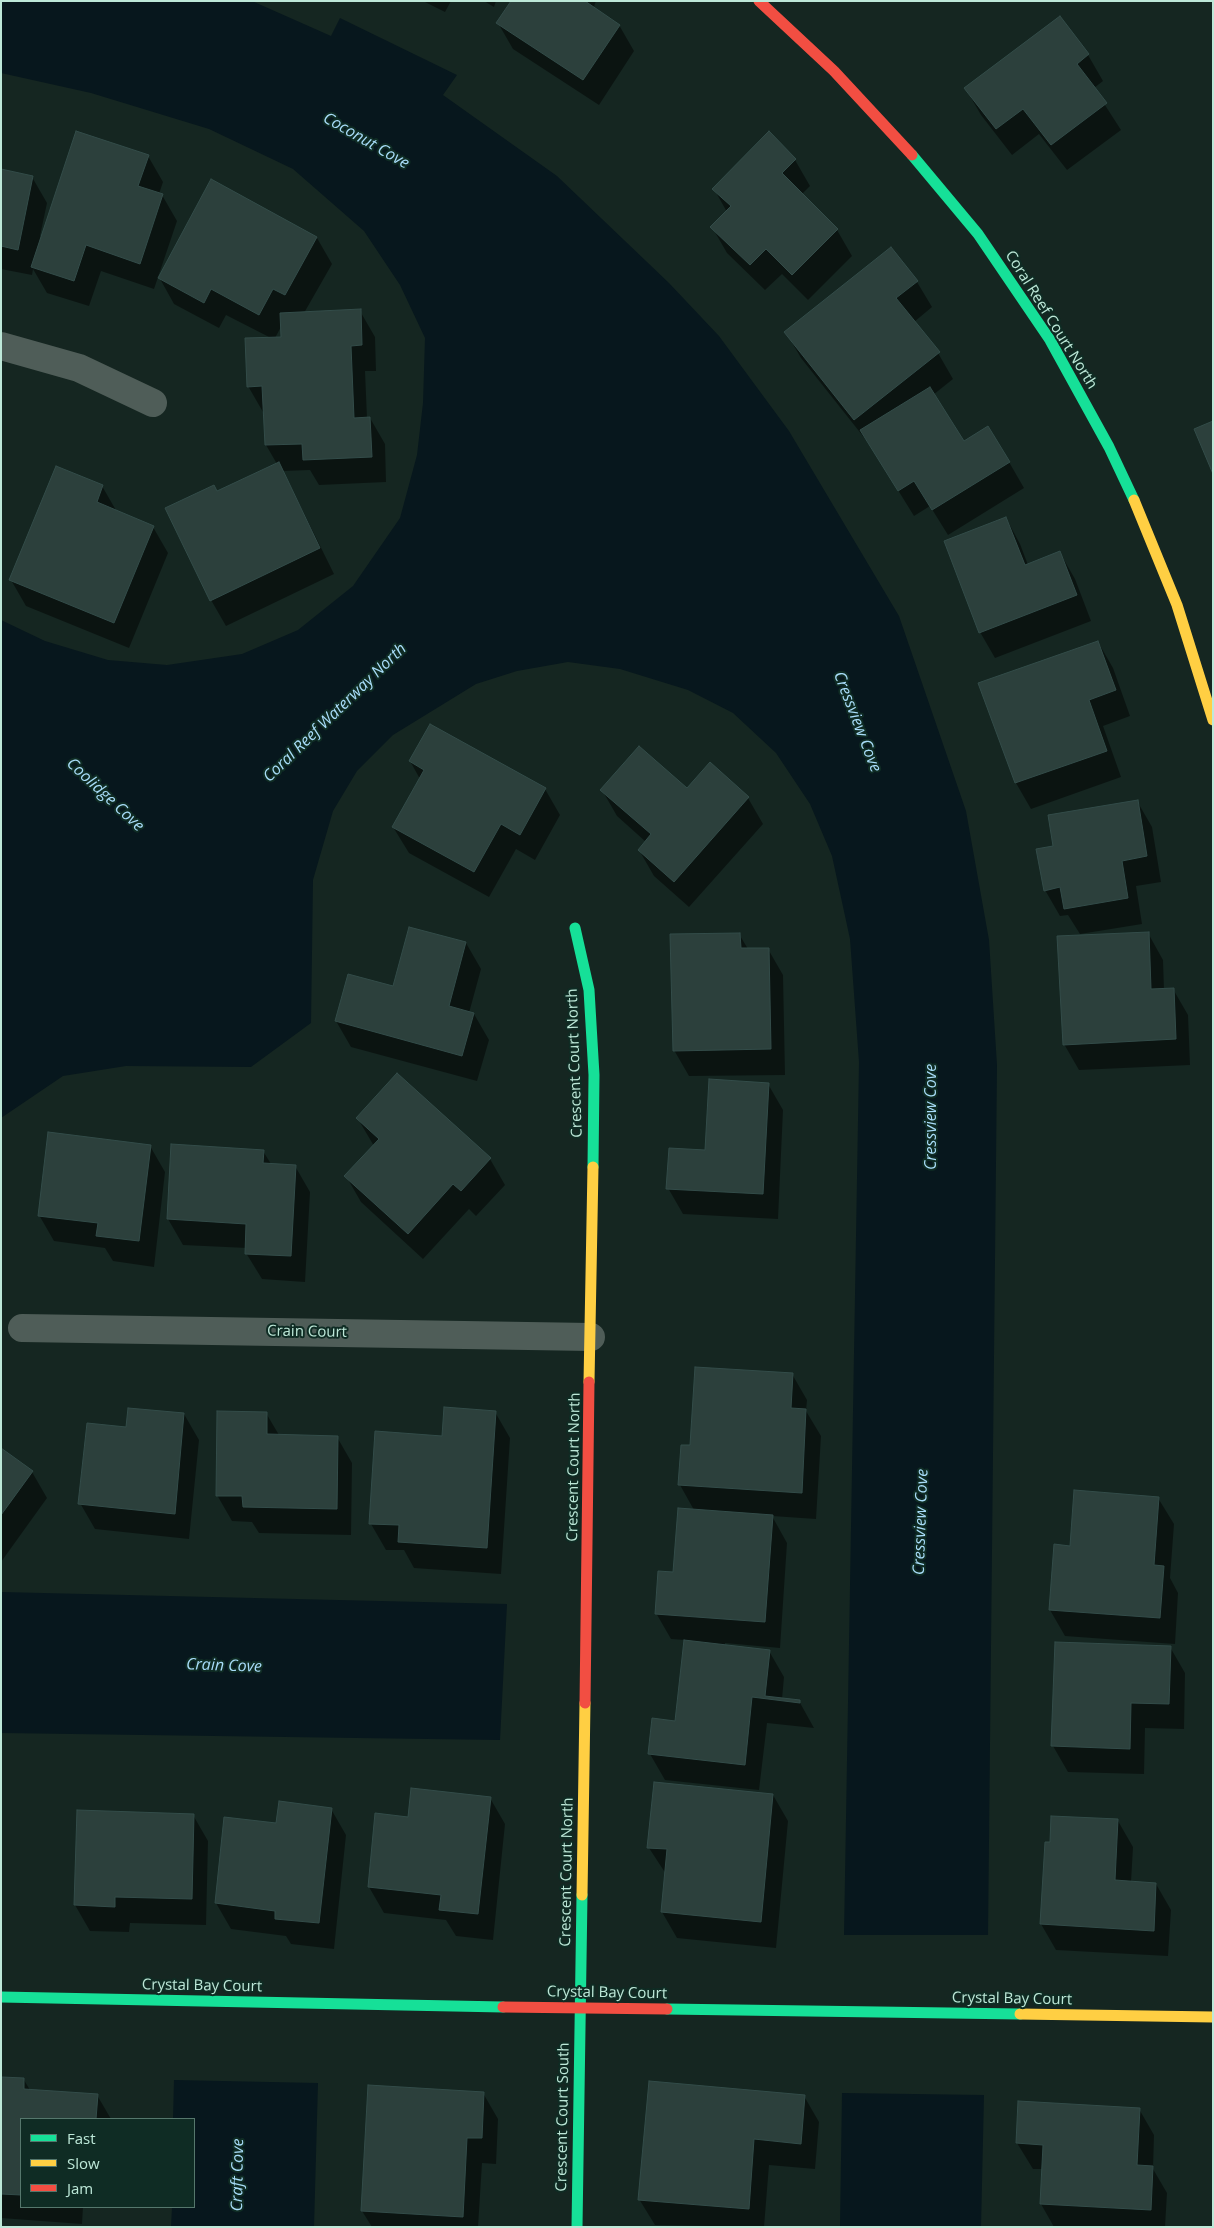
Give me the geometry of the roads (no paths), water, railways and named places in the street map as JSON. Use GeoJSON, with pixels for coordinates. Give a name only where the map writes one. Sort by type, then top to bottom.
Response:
{"type":"FeatureCollection","features":[{"type":"Feature","properties":{"kind":"street","name":"Coral Reef Court North"},"geometry":{"type":"LineString","coordinates":[[759,1],[834,71],[881,119],[929,174],[978,234],[1050,340],[1110,447],[1136,502],[1177,605],[1196,660],[1213,720]]}},
{"type":"Feature","properties":{"kind":"street"},"geometry":{"type":"LineString","coordinates":[[1,346],[79,368],[153,403]]}},
{"type":"Feature","properties":{"kind":"street","name":"Crescent Court North"},"geometry":{"type":"LineString","coordinates":[[575,928],[589,990],[593,1048],[591,1336],[580,2008]]}},
{"type":"Feature","properties":{"kind":"street","name":"Crain Court"},"geometry":{"type":"LineString","coordinates":[[22,1328],[591,1336]]}},
{"type":"Feature","properties":{"kind":"street","name":"Crystal Bay Court"},"geometry":{"type":"LineString","coordinates":[[1,1997],[1213,2017]]}},
{"type":"Feature","properties":{"kind":"street","name":"Crescent Court South"},"geometry":{"type":"LineString","coordinates":[[577,2227],[580,2008]]}},
{"type":"Feature","properties":{"kind":"water"},"geometry":{"type":"Polygon","coordinates":[[[1,1],[252,1],[331,36],[340,18],[457,75],[443,95],[557,176],[669,283],[719,336],[789,431],[899,616],[966,811],[989,940],[997,1065],[988,1935],[844,1935],[859,1062],[850,939],[832,856],[810,804],[776,753],[733,713],[688,690],[620,669],[568,662],[517,671],[476,684],[393,735],[357,771],[333,811],[313,880],[311,1023],[251,1067],[126,1066],[63,1076],[1,1118],[1,620],[45,641],[108,660],[167,665],[242,654],[298,630],[353,586],[400,518],[417,455],[423,403],[425,338],[400,285],[364,231],[293,169],[209,129],[91,93],[1,73],[1,1]]]}},
{"type":"Feature","properties":{"kind":"water","name":"Crain Cove"},"geometry":{"type":"Polygon","coordinates":[[[1,1592],[507,1604],[500,1740],[1,1733],[1,1592]]]}},
{"type":"Feature","properties":{"kind":"water","name":"Craft Cove"},"geometry":{"type":"Polygon","coordinates":[[[174,2080],[318,2083],[314,2227],[171,2227],[172,2208],[195,2208],[195,2118],[173,2118],[174,2080]]]}},
{"type":"Feature","properties":{"kind":"water"},"geometry":{"type":"Polygon","coordinates":[[[842,2093],[984,2095],[981,2227],[840,2227],[842,2093]]]}},
{"type":"Feature","properties":{"kind":"water label","name":"Coconut Cove"},"geometry":{"type":"Point","coordinates":[366,141]}},
{"type":"Feature","properties":{"kind":"water label","name":"Coral Reef Waterway North"},"geometry":{"type":"Point","coordinates":[335,713]}},
{"type":"Feature","properties":{"kind":"water label","name":"Cressview Cove"},"geometry":{"type":"Point","coordinates":[857,722]}},
{"type":"Feature","properties":{"kind":"water label","name":"Coolidge Cove"},"geometry":{"type":"Point","coordinates":[105,795]}},
{"type":"Feature","properties":{"kind":"water label","name":"Cressview Cove"},"geometry":{"type":"Point","coordinates":[931,1117]}},
{"type":"Feature","properties":{"kind":"water label","name":"Cressview Cove"},"geometry":{"type":"Point","coordinates":[921,1522]}}]}
